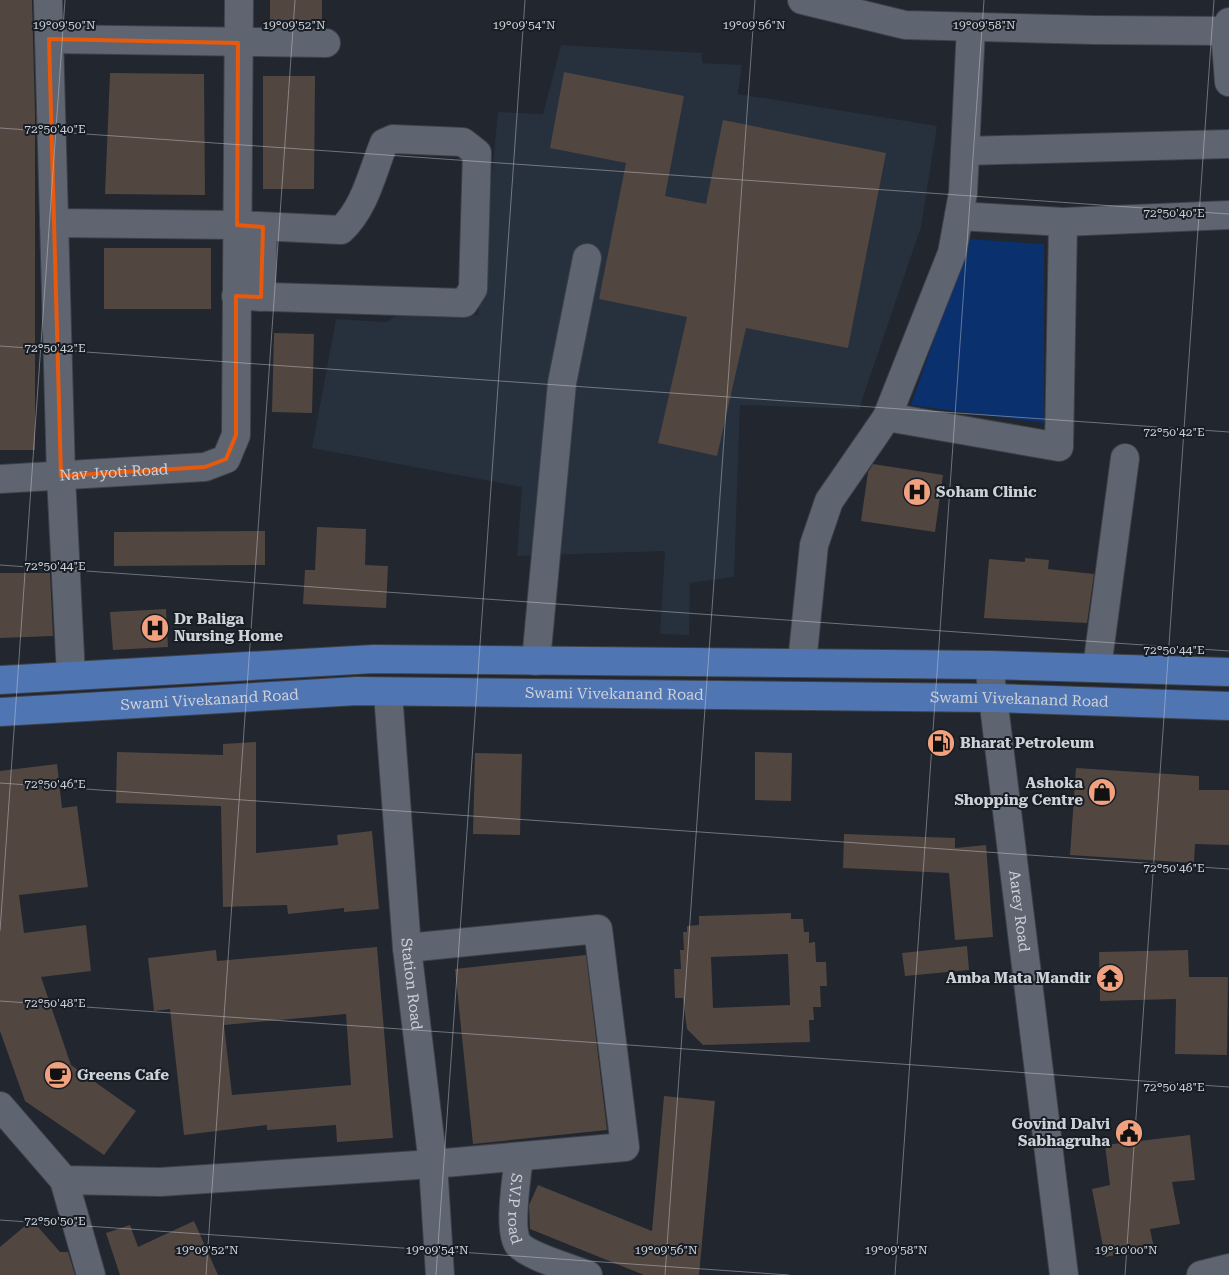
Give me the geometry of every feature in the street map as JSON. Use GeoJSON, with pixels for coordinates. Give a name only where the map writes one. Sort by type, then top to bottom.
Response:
{"type":"FeatureCollection","features":[{"type":"Feature","properties":{"kind":"main road"},"geometry":{"type":"LineString","coordinates":[[0,680],[355,659],[989,665],[1229,672]]}},
{"type":"Feature","properties":{"kind":"main road","name":"Swami Vivekanand Road"},"geometry":{"type":"LineString","coordinates":[[0,712],[357,691],[388,693],[993,698],[1229,706]]}},
{"type":"Feature","properties":{"kind":"street"},"geometry":{"type":"LineString","coordinates":[[48,0],[61,476],[71,676]]}},
{"type":"Feature","properties":{"kind":"street"},"geometry":{"type":"LineString","coordinates":[[54,224],[250,226],[341,230],[349,223],[362,203],[384,143],[393,139],[463,142],[477,153],[473,288],[464,303],[249,296],[250,226],[238,43],[238,0]]}},
{"type":"Feature","properties":{"kind":"street"},"geometry":{"type":"LineString","coordinates":[[802,0],[905,25],[1228,28],[1229,82]]}},
{"type":"Feature","properties":{"kind":"street"},"geometry":{"type":"LineString","coordinates":[[802,663],[814,545],[829,501],[887,417],[952,253],[964,193],[971,27]]}},
{"type":"Feature","properties":{"kind":"street"},"geometry":{"type":"LineString","coordinates":[[49,39],[326,43]]}},
{"type":"Feature","properties":{"kind":"street"},"geometry":{"type":"LineString","coordinates":[[965,151],[1229,144]]}},
{"type":"Feature","properties":{"kind":"street"},"geometry":{"type":"LineString","coordinates":[[959,216],[1063,222],[1229,215]]}},
{"type":"Feature","properties":{"kind":"street"},"geometry":{"type":"LineString","coordinates":[[887,417],[1060,447],[1063,222]]}},
{"type":"Feature","properties":{"kind":"street"},"geometry":{"type":"LineString","coordinates":[[536,660],[562,383],[587,258]]}},
{"type":"Feature","properties":{"kind":"street","name":"Nav Jyoti Road"},"geometry":{"type":"LineString","coordinates":[[0,479],[205,467],[226,459],[236,435],[249,296]]}},
{"type":"Feature","properties":{"kind":"street"},"geometry":{"type":"LineString","coordinates":[[1096,668],[1125,458]]}},
{"type":"Feature","properties":{"kind":"street","name":"Aarey Road"},"geometry":{"type":"LineString","coordinates":[[989,665],[1064,1275]]}},
{"type":"Feature","properties":{"kind":"street","name":"Station Road"},"geometry":{"type":"LineString","coordinates":[[388,693],[407,948],[434,1164],[440,1275]]}},
{"type":"Feature","properties":{"kind":"street"},"geometry":{"type":"LineString","coordinates":[[64,1180],[160,1182],[434,1164],[468,1159],[519,1157],[625,1147],[598,929],[407,948]]}},
{"type":"Feature","properties":{"kind":"street"},"geometry":{"type":"LineString","coordinates":[[0,1106],[64,1180],[91,1275]]}},
{"type":"Feature","properties":{"kind":"street","name":"S.V.P road"},"geometry":{"type":"LineString","coordinates":[[519,1157],[514,1223],[514,1234],[518,1243],[527,1251],[588,1275]]}},
{"type":"Feature","properties":{"kind":"street"},"geometry":{"type":"LineString","coordinates":[[1201,1275],[1229,1268]]}},
{"type":"Feature","properties":{"kind":"highlighted area"},"geometry":{"type":"Polygon","coordinates":[[[49,39],[238,43],[237,225],[263,227],[261,297],[236,296],[236,435],[226,459],[205,467],[61,476],[49,39]]]}},
{"type":"Feature","properties":{"kind":"shaded area"},"geometry":{"type":"Polygon","coordinates":[[[561,45],[702,53],[702,63],[742,65],[738,94],[937,126],[921,227],[859,409],[740,405],[734,577],[690,583],[689,635],[660,634],[665,551],[517,556],[522,487],[312,448],[336,319],[387,322],[399,313],[478,315],[498,112],[543,114],[561,45]]]}},
{"type":"Feature","properties":{"kind":"shaded area"},"geometry":{"type":"Polygon","coordinates":[[[969,239],[1044,244],[1044,423],[911,405],[969,239]]]}},
{"type":"Feature","properties":{"kind":"building"},"geometry":{"type":"Polygon","coordinates":[[[0,0],[32,0],[35,114],[35,450],[0,450],[0,0]]]}},
{"type":"Feature","properties":{"kind":"building"},"geometry":{"type":"Polygon","coordinates":[[[270,0],[322,0],[322,20],[270,20],[270,0]]]}},
{"type":"Feature","properties":{"kind":"building"},"geometry":{"type":"Polygon","coordinates":[[[564,72],[684,96],[665,196],[706,204],[723,120],[886,153],[848,348],[746,328],[717,456],[658,443],[687,317],[599,299],[626,163],[550,148],[564,72]]]}},
{"type":"Feature","properties":{"kind":"building"},"geometry":{"type":"Polygon","coordinates":[[[110,73],[204,74],[205,195],[105,194],[110,73]]]}},
{"type":"Feature","properties":{"kind":"building"},"geometry":{"type":"Polygon","coordinates":[[[263,76],[315,76],[314,189],[263,189],[263,76]]]}},
{"type":"Feature","properties":{"kind":"building"},"geometry":{"type":"Polygon","coordinates":[[[104,248],[211,248],[211,309],[104,309],[104,248]]]}},
{"type":"Feature","properties":{"kind":"building"},"geometry":{"type":"Polygon","coordinates":[[[274,333],[314,334],[312,413],[272,412],[274,333]]]}},
{"type":"Feature","properties":{"kind":"building"},"geometry":{"type":"Polygon","coordinates":[[[873,464],[943,475],[935,532],[861,521],[868,472],[873,464]]]}},
{"type":"Feature","properties":{"kind":"building"},"geometry":{"type":"Polygon","coordinates":[[[317,527],[366,529],[365,565],[388,566],[386,608],[303,604],[305,570],[315,570],[317,527]]]}},
{"type":"Feature","properties":{"kind":"building"},"geometry":{"type":"Polygon","coordinates":[[[265,531],[265,565],[114,566],[114,532],[265,531]]]}},
{"type":"Feature","properties":{"kind":"building"},"geometry":{"type":"Polygon","coordinates":[[[1025,558],[1049,560],[1048,569],[1094,574],[1087,623],[984,618],[989,559],[1025,562],[1025,558]]]}},
{"type":"Feature","properties":{"kind":"building"},"geometry":{"type":"Polygon","coordinates":[[[0,573],[50,573],[53,636],[0,638],[0,573]]]}},
{"type":"Feature","properties":{"kind":"building"},"geometry":{"type":"Polygon","coordinates":[[[166,609],[168,647],[113,650],[110,612],[166,609]]]}},
{"type":"Feature","properties":{"kind":"building"},"geometry":{"type":"Polygon","coordinates":[[[256,742],[256,853],[338,845],[337,835],[372,831],[379,909],[344,912],[344,908],[288,914],[287,905],[223,907],[221,806],[116,803],[117,752],[223,755],[223,744],[256,742]]]}},
{"type":"Feature","properties":{"kind":"building"},"geometry":{"type":"Polygon","coordinates":[[[755,752],[792,753],[791,801],[755,800],[755,752]]]}},
{"type":"Feature","properties":{"kind":"building"},"geometry":{"type":"Polygon","coordinates":[[[475,753],[522,754],[520,835],[473,834],[475,753]]]}},
{"type":"Feature","properties":{"kind":"building"},"geometry":{"type":"Polygon","coordinates":[[[57,764],[62,808],[77,806],[88,887],[19,895],[24,933],[86,925],[91,971],[41,977],[71,1065],[136,1111],[104,1155],[25,1101],[0,1031],[0,771],[57,764]]]}},
{"type":"Feature","properties":{"kind":"building"},"geometry":{"type":"Polygon","coordinates":[[[1076,768],[1199,776],[1199,790],[1229,790],[1229,845],[1195,844],[1194,863],[1070,855],[1076,768]]]}},
{"type":"Feature","properties":{"kind":"building"},"geometry":{"type":"Polygon","coordinates":[[[844,834],[955,838],[955,848],[986,845],[993,937],[955,940],[949,873],[843,868],[844,834]]]}},
{"type":"Feature","properties":{"kind":"building"},"geometry":{"type":"Polygon","coordinates":[[[791,913],[791,919],[803,919],[804,932],[809,932],[809,943],[815,942],[816,962],[826,962],[827,986],[820,986],[821,1007],[813,1007],[814,1020],[809,1020],[810,1042],[703,1045],[687,1029],[683,998],[675,998],[674,969],[681,969],[680,950],[684,950],[683,932],[687,932],[687,926],[699,925],[699,916],[791,913]],[[788,954],[711,957],[713,1008],[790,1005],[788,954]]]}},
{"type":"Feature","properties":{"kind":"building"},"geometry":{"type":"Polygon","coordinates":[[[967,946],[969,970],[905,976],[902,953],[967,946]]]}},
{"type":"Feature","properties":{"kind":"building"},"geometry":{"type":"Polygon","coordinates":[[[377,947],[393,1138],[337,1142],[336,1125],[267,1130],[267,1125],[184,1135],[170,1009],[154,1011],[148,958],[216,950],[217,961],[377,947]],[[346,1014],[224,1025],[232,1095],[351,1085],[346,1014]]]}},
{"type":"Feature","properties":{"kind":"building"},"geometry":{"type":"Polygon","coordinates":[[[1188,950],[1189,977],[1228,977],[1227,1055],[1175,1054],[1176,999],[1100,1001],[1099,952],[1188,950]]]}},
{"type":"Feature","properties":{"kind":"building"},"geometry":{"type":"Polygon","coordinates":[[[586,955],[607,1130],[473,1144],[455,969],[586,955]]]}},
{"type":"Feature","properties":{"kind":"building"},"geometry":{"type":"Polygon","coordinates":[[[664,1096],[715,1101],[699,1275],[644,1275],[530,1229],[529,1205],[538,1185],[652,1231],[664,1096]]]}},
{"type":"Feature","properties":{"kind":"building"},"geometry":{"type":"Polygon","coordinates":[[[1190,1135],[1195,1180],[1172,1182],[1180,1224],[1150,1229],[1154,1248],[1105,1257],[1092,1189],[1110,1185],[1105,1145],[1190,1135]]]}},
{"type":"Feature","properties":{"kind":"building"},"geometry":{"type":"Polygon","coordinates":[[[32,1220],[60,1252],[68,1252],[75,1275],[0,1275],[0,1247],[32,1220]]]}},
{"type":"Feature","properties":{"kind":"building"},"geometry":{"type":"Polygon","coordinates":[[[194,1221],[218,1275],[120,1275],[106,1233],[130,1225],[138,1247],[194,1221]]]}},
{"type":"Feature","properties":{"kind":"place","name":"Soham Clinic"},"geometry":{"type":"Point","coordinates":[917,492]}},
{"type":"Feature","properties":{"kind":"place","name":"Dr Baliga Nursing Home"},"geometry":{"type":"Point","coordinates":[155,628]}},
{"type":"Feature","properties":{"kind":"place","name":"Bharat Petroleum"},"geometry":{"type":"Point","coordinates":[941,743]}},
{"type":"Feature","properties":{"kind":"place","name":"Ashoka Shopping Centre"},"geometry":{"type":"Point","coordinates":[1102,792]}},
{"type":"Feature","properties":{"kind":"place","name":"Amba Mata Mandir"},"geometry":{"type":"Point","coordinates":[1110,978]}},
{"type":"Feature","properties":{"kind":"place","name":"Greens Cafe"},"geometry":{"type":"Point","coordinates":[58,1075]}},
{"type":"Feature","properties":{"kind":"place","name":"Govind Dalvi Sabhagruha"},"geometry":{"type":"Point","coordinates":[1129,1133]}}]}
